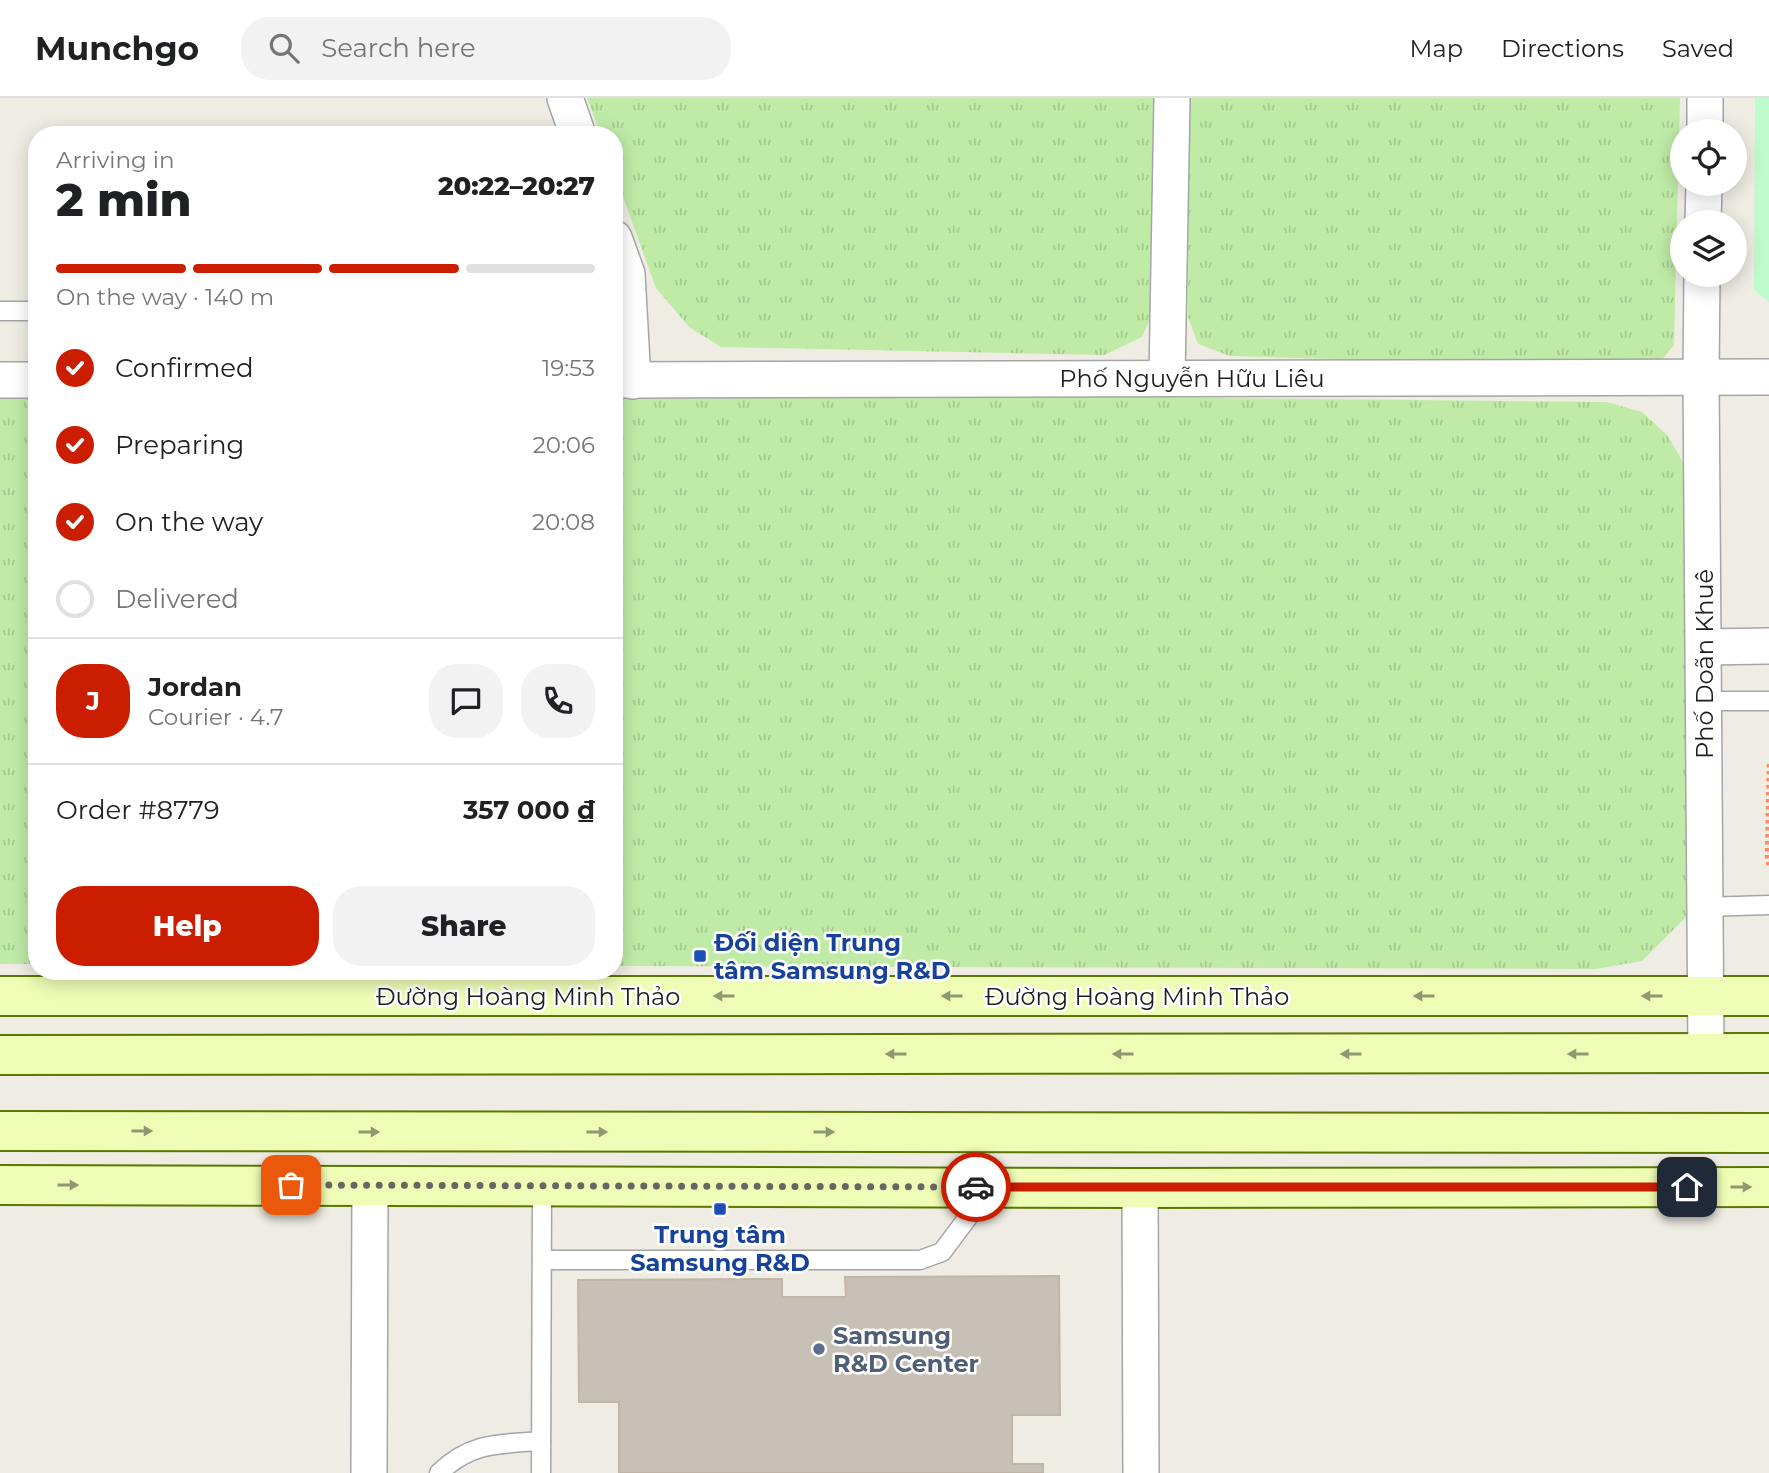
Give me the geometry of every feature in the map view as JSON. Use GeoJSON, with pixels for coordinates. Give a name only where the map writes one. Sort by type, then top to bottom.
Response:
{"type":"FeatureCollection","features":[{"type":"Feature","properties":{"kind":"main road","name":"Đường Hoàng Minh Thảo"},"geometry":{"type":"LineString","coordinates":[[0,996],[1769,996]]}},
{"type":"Feature","properties":{"kind":"main road"},"geometry":{"type":"LineString","coordinates":[[0,1055],[1769,1053]]}},
{"type":"Feature","properties":{"kind":"main road"},"geometry":{"type":"LineString","coordinates":[[0,1131],[1769,1133]]}},
{"type":"Feature","properties":{"kind":"main road"},"geometry":{"type":"LineString","coordinates":[[0,1185],[1769,1187]]}},
{"type":"Feature","properties":{"kind":"street"},"geometry":{"type":"LineString","coordinates":[[565,98],[575,126]]}},
{"type":"Feature","properties":{"kind":"street"},"geometry":{"type":"LineString","coordinates":[[1167,378],[1172,98]]}},
{"type":"Feature","properties":{"kind":"street"},"geometry":{"type":"LineString","coordinates":[[1705,98],[1705,119]]}},
{"type":"Feature","properties":{"kind":"street"},"geometry":{"type":"LineString","coordinates":[[623,263],[627,274],[624,380]]}},
{"type":"Feature","properties":{"kind":"street","name":"Phố Doãn Khuê"},"geometry":{"type":"LineString","coordinates":[[1702,287],[1706,1053]]}},
{"type":"Feature","properties":{"kind":"street","name":"Phố Nguyễn Hữu Liêu"},"geometry":{"type":"LineString","coordinates":[[624,380],[1769,377]]}},
{"type":"Feature","properties":{"kind":"street"},"geometry":{"type":"LineString","coordinates":[[0,380],[28,380]]}},
{"type":"Feature","properties":{"kind":"street"},"geometry":{"type":"LineString","coordinates":[[1704,648],[1769,646]]}},
{"type":"Feature","properties":{"kind":"street"},"geometry":{"type":"LineString","coordinates":[[369,1473],[370,1185]]}},
{"type":"Feature","properties":{"kind":"street"},"geometry":{"type":"LineString","coordinates":[[1140,1188],[1141,1473]]}},
{"type":"Feature","properties":{"kind":"lane"},"geometry":{"type":"LineString","coordinates":[[0,311],[28,311]]}},
{"type":"Feature","properties":{"kind":"lane"},"geometry":{"type":"LineString","coordinates":[[1704,701],[1769,701]]}},
{"type":"Feature","properties":{"kind":"lane"},"geometry":{"type":"LineString","coordinates":[[1704,907],[1769,905]]}},
{"type":"Feature","properties":{"kind":"lane"},"geometry":{"type":"LineString","coordinates":[[541,1473],[542,1185]]}},
{"type":"Feature","properties":{"kind":"lane"},"geometry":{"type":"LineString","coordinates":[[542,1260],[920,1260],[942,1252],[990,1188]]}},
{"type":"Feature","properties":{"kind":"lane"},"geometry":{"type":"LineString","coordinates":[[439,1473],[452,1461],[471,1450],[490,1445],[541,1441]]}},
{"type":"Feature","properties":{"kind":"path"},"geometry":{"type":"LineString","coordinates":[[1769,764],[1769,866]]}},
{"type":"Feature","properties":{"kind":"green space"},"geometry":{"type":"Polygon","coordinates":[[[587,98],[1153,98],[1154,310],[1142,337],[1104,355],[721,347],[689,327],[656,288],[623,197],[623,126],[598,126],[587,98]]]}},
{"type":"Feature","properties":{"kind":"green space"},"geometry":{"type":"Polygon","coordinates":[[[1189,98],[1680,98],[1679,119],[1670,119],[1670,196],[1678,196],[1677,210],[1670,210],[1670,287],[1675,287],[1674,345],[1655,368],[1230,356],[1198,344],[1188,317],[1189,98]]]}},
{"type":"Feature","properties":{"kind":"green space"},"geometry":{"type":"Polygon","coordinates":[[[1755,98],[1769,98],[1769,302],[1754,290],[1755,98]]]}},
{"type":"Feature","properties":{"kind":"green space"},"geometry":{"type":"Polygon","coordinates":[[[623,392],[1606,402],[1642,412],[1667,435],[1689,472],[1689,914],[1642,961],[1596,969],[623,966],[623,392]]]}},
{"type":"Feature","properties":{"kind":"green space"},"geometry":{"type":"Polygon","coordinates":[[[0,394],[28,394],[28,964],[0,964],[0,394]]]}},
{"type":"Feature","properties":{"kind":"building","name":"Samsung R&D Center"},"geometry":{"type":"Polygon","coordinates":[[[1059,1276],[1060,1415],[1012,1415],[1012,1464],[1043,1464],[1043,1473],[619,1473],[619,1402],[579,1402],[578,1280],[782,1279],[782,1297],[846,1297],[845,1277],[1059,1276]]]}},
{"type":"Feature","properties":{"kind":"way so far"},"geometry":{"type":"LineString","coordinates":[[291,1185],[976,1187]]}},
{"type":"Feature","properties":{"kind":"place","name":"Đối diện Trung tâm Samsung R&D"},"geometry":{"type":"Point","coordinates":[700,956]}},
{"type":"Feature","properties":{"kind":"place","name":"Trung tâm Samsung R&D"},"geometry":{"type":"Point","coordinates":[720,1209]}},
{"type":"Feature","properties":{"kind":"place","name":"Samsung R&D Center"},"geometry":{"type":"Point","coordinates":[819,1349]}},
{"type":"Feature","properties":{"kind":"route"},"geometry":{"type":"LineString","coordinates":[[976,1187],[1687,1187]]}}]}
